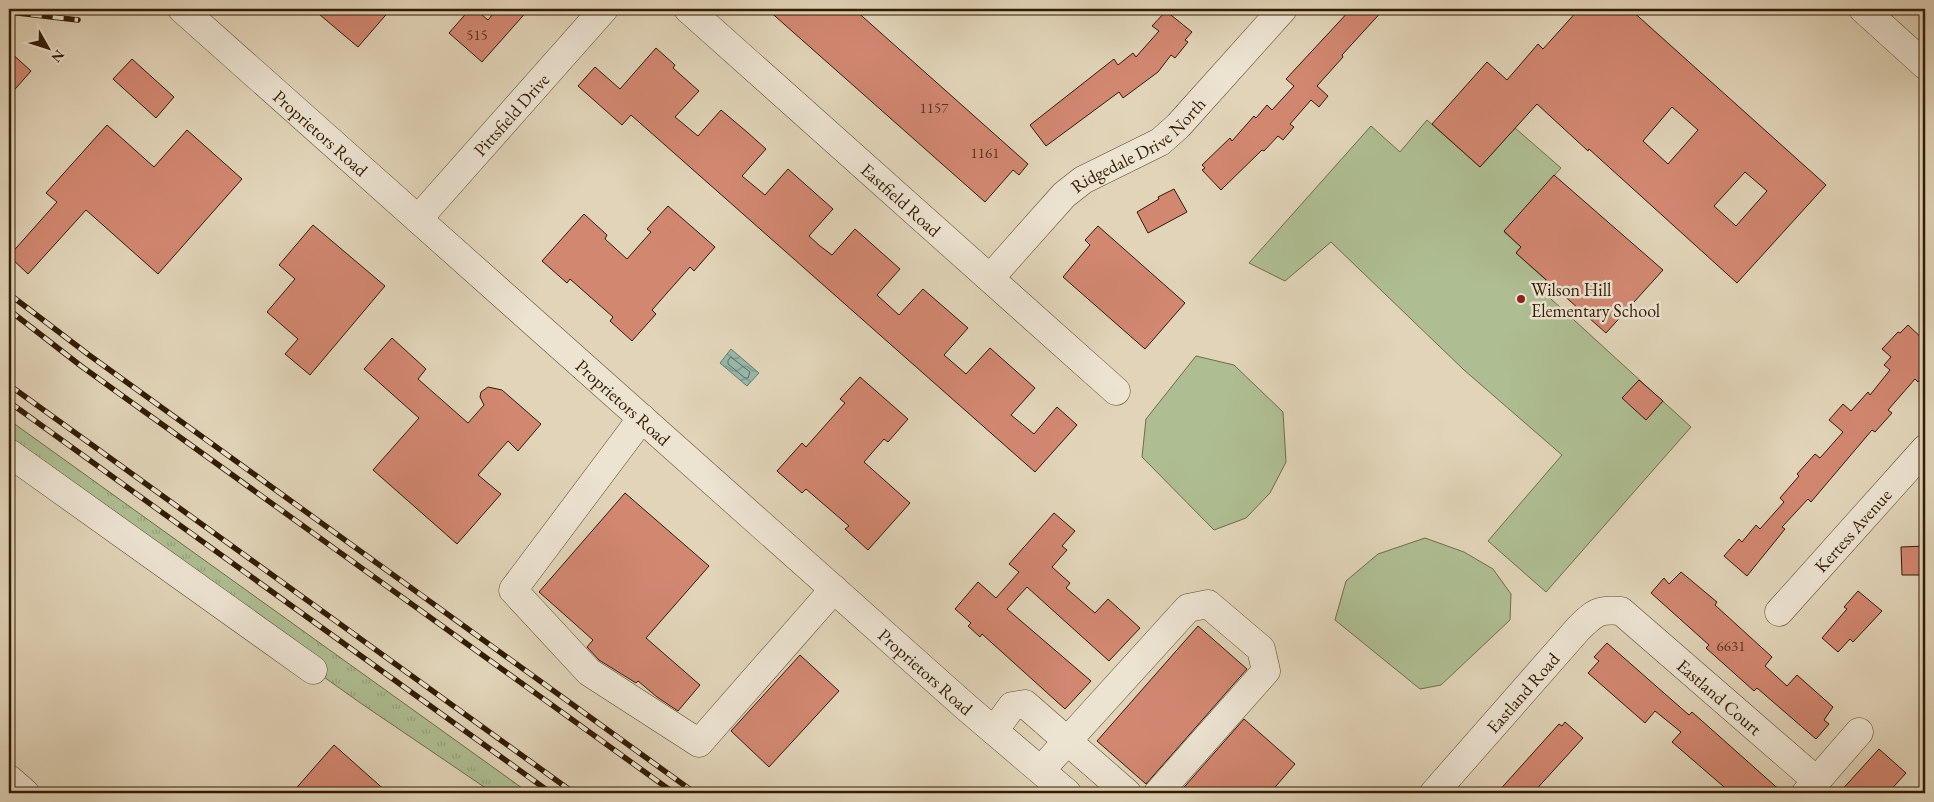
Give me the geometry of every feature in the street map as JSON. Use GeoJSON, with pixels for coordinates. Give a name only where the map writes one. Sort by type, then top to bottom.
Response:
{"type":"FeatureCollection","features":[{"type":"Feature","properties":{"kind":"street","name":"Proprietors Road"},"geometry":{"type":"LineString","coordinates":[[182,9],[994,731],[1067,793]]}},
{"type":"Feature","properties":{"kind":"street","name":"Eastfield Road"},"geometry":{"type":"LineString","coordinates":[[688,9],[1116,391]]}},
{"type":"Feature","properties":{"kind":"street","name":"Ridgedale Drive North"},"geometry":{"type":"LineString","coordinates":[[990,277],[1064,195],[1083,180],[1160,142],[1178,126],[1283,9]]}},
{"type":"Feature","properties":{"kind":"street"},"geometry":{"type":"LineString","coordinates":[[1863,9],[1925,64]]}},
{"type":"Feature","properties":{"kind":"street","name":"Pittsfield Drive"},"geometry":{"type":"LineString","coordinates":[[418,219],[595,12]]}},
{"type":"Feature","properties":{"kind":"street"},"geometry":{"type":"LineString","coordinates":[[642,418],[513,590],[589,672],[699,743],[834,589]]}},
{"type":"Feature","properties":{"kind":"street","name":"Kertess Avenue"},"geometry":{"type":"LineString","coordinates":[[1779,612],[1924,452]]}},
{"type":"Feature","properties":{"kind":"street"},"geometry":{"type":"LineString","coordinates":[[9,453],[313,670]]}},
{"type":"Feature","properties":{"kind":"street"},"geometry":{"type":"LineString","coordinates":[[1041,770],[1188,608],[1208,604],[1262,649],[1266,671],[1158,793]]}},
{"type":"Feature","properties":{"kind":"street","name":"Eastland Road"},"geometry":{"type":"LineString","coordinates":[[1434,793],[1594,614],[1609,610],[1622,611]]}},
{"type":"Feature","properties":{"kind":"street","name":"Eastland Court"},"geometry":{"type":"LineString","coordinates":[[1622,611],[1812,787],[1859,732]]}},
{"type":"Feature","properties":{"kind":"street"},"geometry":{"type":"LineString","coordinates":[[994,731],[1012,706],[1025,704],[1127,793]]}},
{"type":"Feature","properties":{"kind":"street"},"geometry":{"type":"LineString","coordinates":[[9,779],[25,793]]}},
{"type":"Feature","properties":{"kind":"green space"},"geometry":{"type":"Polygon","coordinates":[[[1427,120],[1480,167],[1515,128],[1561,168],[1504,232],[1521,247],[1516,253],[1546,280],[1539,288],[1691,427],[1546,592],[1488,541],[1562,455],[1464,370],[1331,242],[1285,281],[1249,263],[1371,126],[1400,152],[1427,120]]]}},
{"type":"Feature","properties":{"kind":"green space"},"geometry":{"type":"Polygon","coordinates":[[[1196,356],[1234,365],[1283,412],[1286,462],[1270,493],[1246,518],[1214,530],[1142,457],[1146,419],[1196,356]]]}},
{"type":"Feature","properties":{"kind":"green space"},"geometry":{"type":"Polygon","coordinates":[[[9,420],[529,793],[493,793],[359,702],[9,453],[9,420]]]}},
{"type":"Feature","properties":{"kind":"green space"},"geometry":{"type":"Polygon","coordinates":[[[1425,538],[1464,552],[1493,569],[1511,594],[1510,620],[1441,685],[1420,689],[1335,620],[1346,581],[1378,554],[1425,538]]]}},
{"type":"Feature","properties":{"kind":"water"},"geometry":{"type":"Polygon","coordinates":[[[731,349],[759,373],[747,386],[720,363],[731,349]]]}},
{"type":"Feature","properties":{"kind":"building"},"geometry":{"type":"Polygon","coordinates":[[[313,9],[391,9],[358,47],[313,9]]]}},
{"type":"Feature","properties":{"kind":"building"},"geometry":{"type":"Polygon","coordinates":[[[470,9],[475,9],[488,20],[497,9],[529,9],[482,62],[449,33],[470,9]]]}},
{"type":"Feature","properties":{"kind":"building"},"geometry":{"type":"Polygon","coordinates":[[[767,9],[854,9],[1028,164],[1019,175],[1013,170],[985,202],[767,9]]]}},
{"type":"Feature","properties":{"kind":"building"},"geometry":{"type":"Polygon","coordinates":[[[1351,9],[1384,9],[1317,86],[1328,96],[1319,107],[1311,100],[1290,124],[1294,127],[1283,140],[1278,136],[1221,190],[1202,170],[1205,168],[1202,165],[1230,138],[1232,141],[1254,116],[1256,118],[1267,105],[1272,110],[1294,86],[1286,79],[1351,9]]]}},
{"type":"Feature","properties":{"kind":"building","name":"Wilson Hill Elementary School"},"geometry":{"type":"Polygon","coordinates":[[[1579,9],[1630,9],[1826,185],[1737,283],[1537,104],[1480,167],[1432,124],[1487,62],[1507,80],[1538,44],[1543,49],[1579,9]],[[1672,107],[1643,141],[1668,164],[1698,130],[1672,107]],[[1745,172],[1714,206],[1736,226],[1767,191],[1745,172]]]}},
{"type":"Feature","properties":{"kind":"building"},"geometry":{"type":"Polygon","coordinates":[[[1166,11],[1192,32],[1185,40],[1188,42],[1175,58],[1171,55],[1158,72],[1123,98],[1119,92],[1046,146],[1030,125],[1114,59],[1118,65],[1133,53],[1136,57],[1159,31],[1152,26],[1166,11]]]}},
{"type":"Feature","properties":{"kind":"building"},"geometry":{"type":"Polygon","coordinates":[[[656,48],[675,65],[673,68],[699,91],[675,117],[698,136],[721,110],[766,149],[742,176],[765,195],[788,169],[833,209],[809,236],[820,246],[832,255],[855,229],[900,269],[877,295],[899,315],[923,289],[968,328],[944,355],[966,374],[990,348],[1035,388],[1011,415],[1034,434],[1057,407],[1077,425],[1035,472],[631,115],[622,125],[578,86],[595,67],[620,89],[656,48]]]}},
{"type":"Feature","properties":{"kind":"building"},"geometry":{"type":"Polygon","coordinates":[[[9,51],[31,71],[9,96],[9,51]]]}},
{"type":"Feature","properties":{"kind":"building"},"geometry":{"type":"Polygon","coordinates":[[[132,59],[174,97],[156,118],[113,79],[132,59]]]}},
{"type":"Feature","properties":{"kind":"building"},"geometry":{"type":"Polygon","coordinates":[[[107,125],[154,167],[187,130],[242,179],[158,274],[86,210],[28,274],[9,256],[57,202],[46,193],[107,125]]]}},
{"type":"Feature","properties":{"kind":"building"},"geometry":{"type":"Polygon","coordinates":[[[1554,175],[1663,270],[1606,333],[1516,253],[1521,247],[1504,231],[1554,175]]]}},
{"type":"Feature","properties":{"kind":"building"},"geometry":{"type":"Polygon","coordinates":[[[1174,189],[1187,212],[1148,233],[1137,212],[1159,199],[1158,197],[1174,189]]]}},
{"type":"Feature","properties":{"kind":"building"},"geometry":{"type":"Polygon","coordinates":[[[668,206],[715,247],[694,271],[690,267],[652,310],[656,314],[632,341],[610,321],[613,317],[570,279],[567,283],[542,261],[584,214],[607,235],[605,239],[627,259],[651,232],[647,229],[668,206]]]}},
{"type":"Feature","properties":{"kind":"building"},"geometry":{"type":"Polygon","coordinates":[[[313,225],[385,286],[310,375],[285,354],[298,339],[267,312],[295,279],[279,265],[313,225]]]}},
{"type":"Feature","properties":{"kind":"building"},"geometry":{"type":"Polygon","coordinates":[[[1098,226],[1185,303],[1145,349],[1063,277],[1090,245],[1085,240],[1098,226]]]}},
{"type":"Feature","properties":{"kind":"building"},"geometry":{"type":"Polygon","coordinates":[[[1908,325],[1925,341],[1925,374],[1918,382],[1915,379],[1888,410],[1892,413],[1875,432],[1872,430],[1811,502],[1808,499],[1782,527],[1785,529],[1747,576],[1724,556],[1739,539],[1742,542],[1756,525],[1760,529],[1784,502],[1780,498],[1799,476],[1797,474],[1815,454],[1820,458],[1843,432],[1829,420],[1843,404],[1851,411],[1868,392],[1870,395],[1890,370],[1884,365],[1891,357],[1882,349],[1898,332],[1900,333],[1908,325]]]}},
{"type":"Feature","properties":{"kind":"building"},"geometry":{"type":"Polygon","coordinates":[[[392,338],[426,369],[418,379],[468,423],[484,405],[480,397],[481,392],[488,387],[502,390],[541,424],[518,451],[508,441],[478,475],[501,494],[457,544],[373,470],[419,418],[364,369],[392,338]]]}},
{"type":"Feature","properties":{"kind":"building"},"geometry":{"type":"Polygon","coordinates":[[[860,377],[908,419],[888,442],[884,439],[864,462],[910,503],[868,550],[845,529],[849,526],[806,489],[802,493],[777,471],[802,443],[806,447],[845,403],[840,399],[860,377]]]}},
{"type":"Feature","properties":{"kind":"building"},"geometry":{"type":"Polygon","coordinates":[[[1639,380],[1663,401],[1646,420],[1622,398],[1639,380]]]}},
{"type":"Feature","properties":{"kind":"building"},"geometry":{"type":"Polygon","coordinates":[[[625,493],[709,566],[646,638],[700,685],[678,711],[638,681],[636,683],[599,660],[587,647],[593,640],[539,592],[625,493]]]}},
{"type":"Feature","properties":{"kind":"building"},"geometry":{"type":"Polygon","coordinates":[[[1054,513],[1075,531],[1062,546],[1067,550],[1052,567],[1070,583],[1066,588],[1095,613],[1108,599],[1140,628],[1109,661],[1027,587],[1007,609],[1091,681],[1065,709],[982,634],[980,637],[968,626],[971,623],[955,609],[978,582],[996,598],[1019,572],[1009,564],[1054,513]]]}},
{"type":"Feature","properties":{"kind":"building"},"geometry":{"type":"Polygon","coordinates":[[[1925,546],[1925,575],[1902,575],[1901,547],[1925,546]]]}},
{"type":"Feature","properties":{"kind":"building"},"geometry":{"type":"Polygon","coordinates":[[[1681,572],[1717,602],[1715,605],[1772,657],[1765,666],[1787,686],[1797,675],[1833,707],[1824,720],[1829,724],[1816,739],[1757,688],[1754,691],[1706,648],[1709,645],[1651,593],[1664,578],[1669,584],[1681,572]]]}},
{"type":"Feature","properties":{"kind":"building"},"geometry":{"type":"Polygon","coordinates":[[[1858,591],[1882,611],[1853,642],[1850,639],[1838,652],[1822,638],[1847,609],[1844,607],[1858,591]]]}},
{"type":"Feature","properties":{"kind":"building"},"geometry":{"type":"Polygon","coordinates":[[[1198,626],[1247,669],[1146,784],[1097,741],[1198,626]]]}},
{"type":"Feature","properties":{"kind":"building"},"geometry":{"type":"Polygon","coordinates":[[[1607,643],[1689,715],[1692,712],[1783,793],[1731,793],[1672,742],[1681,732],[1655,711],[1645,723],[1588,673],[1599,661],[1594,657],[1607,643]]]}},
{"type":"Feature","properties":{"kind":"building"},"geometry":{"type":"Polygon","coordinates":[[[800,655],[839,691],[769,767],[731,731],[800,655]]]}},
{"type":"Feature","properties":{"kind":"building"},"geometry":{"type":"Polygon","coordinates":[[[1244,719],[1295,764],[1270,793],[1179,793],[1244,719]]]}},
{"type":"Feature","properties":{"kind":"building"},"geometry":{"type":"Polygon","coordinates":[[[1565,722],[1583,738],[1533,793],[1497,793],[1559,724],[1562,726],[1565,722]]]}},
{"type":"Feature","properties":{"kind":"building"},"geometry":{"type":"Polygon","coordinates":[[[334,745],[388,793],[292,793],[334,745]]]}},
{"type":"Feature","properties":{"kind":"building"},"geometry":{"type":"Polygon","coordinates":[[[1879,749],[1906,773],[1888,793],[1839,793],[1879,749]]]}},
{"type":"Feature","properties":{"kind":"railway"},"geometry":{"type":"LineString","coordinates":[[9,12],[78,20]]}},
{"type":"Feature","properties":{"kind":"railway"},"geometry":{"type":"LineString","coordinates":[[9,294],[89,355],[695,793]]}},
{"type":"Feature","properties":{"kind":"railway"},"geometry":{"type":"LineString","coordinates":[[9,310],[81,366],[674,793]]}},
{"type":"Feature","properties":{"kind":"railway"},"geometry":{"type":"LineString","coordinates":[[9,385],[574,793]]}},
{"type":"Feature","properties":{"kind":"railway"},"geometry":{"type":"LineString","coordinates":[[9,402],[551,793]]}},
{"type":"Feature","properties":{"kind":"place","name":"Wilson Hill Elementary School"},"geometry":{"type":"Point","coordinates":[1521,299]}}]}
